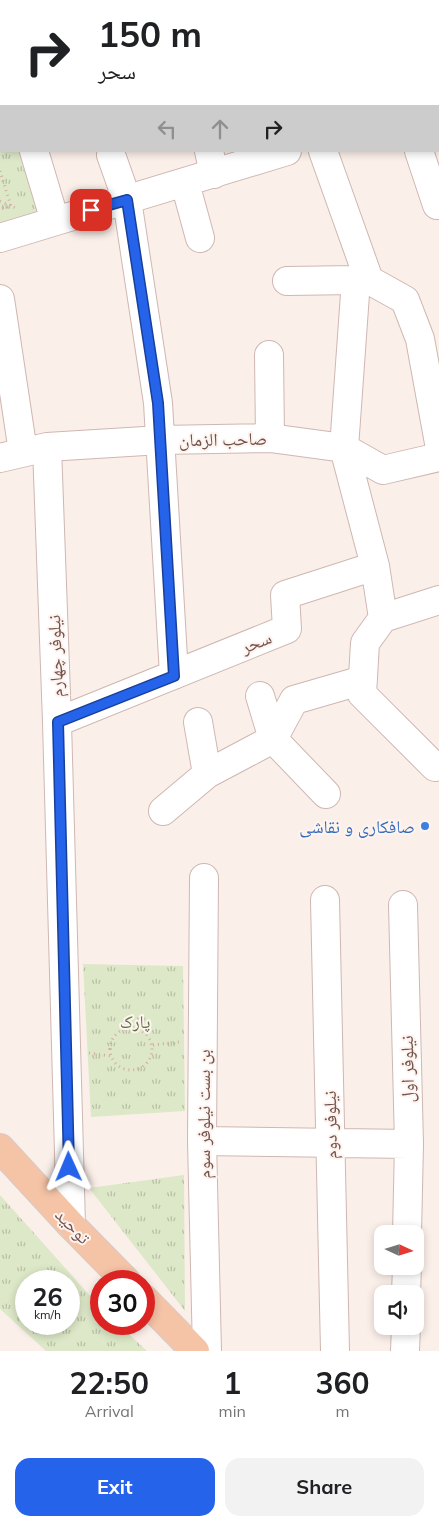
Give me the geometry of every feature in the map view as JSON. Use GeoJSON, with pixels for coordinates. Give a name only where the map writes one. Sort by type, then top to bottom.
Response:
{"type":"FeatureCollection","features":[{"type":"Feature","properties":{"kind":"main road","name":"توحید"},"geometry":{"type":"LineString","coordinates":[[0,1148],[115,1270]]}},
{"type":"Feature","properties":{"kind":"main road"},"geometry":{"type":"LineString","coordinates":[[155,1310],[195,1351]]}},
{"type":"Feature","properties":{"kind":"street"},"geometry":{"type":"LineString","coordinates":[[34,152],[55,221]]}},
{"type":"Feature","properties":{"kind":"street"},"geometry":{"type":"LineString","coordinates":[[0,238],[185,182],[212,163],[281,152]]}},
{"type":"Feature","properties":{"kind":"street"},"geometry":{"type":"LineString","coordinates":[[323,152],[363,280],[344,448],[375,566],[383,618]]}},
{"type":"Feature","properties":{"kind":"street"},"geometry":{"type":"LineString","coordinates":[[419,152],[437,205]]}},
{"type":"Feature","properties":{"kind":"street"},"geometry":{"type":"LineString","coordinates":[[111,155],[127,200],[158,403],[162,440],[174,676]]}},
{"type":"Feature","properties":{"kind":"street"},"geometry":{"type":"LineString","coordinates":[[185,182],[200,238]]}},
{"type":"Feature","properties":{"kind":"street"},"geometry":{"type":"LineString","coordinates":[[287,281],[363,280],[405,300],[420,339],[439,443]]}},
{"type":"Feature","properties":{"kind":"street","name":"نیلوفر چهارم"},"geometry":{"type":"LineString","coordinates":[[0,299],[23,452],[58,722],[71,1225]]}},
{"type":"Feature","properties":{"kind":"street"},"geometry":{"type":"LineString","coordinates":[[269,355],[270,438]]}},
{"type":"Feature","properties":{"kind":"street","name":"صاحب الزمان"},"geometry":{"type":"LineString","coordinates":[[23,452],[162,440],[270,438],[344,448],[384,470],[439,457]]}},
{"type":"Feature","properties":{"kind":"street","name":"سحر"},"geometry":{"type":"LineString","coordinates":[[58,722],[287,629],[285,595],[375,566]]}},
{"type":"Feature","properties":{"kind":"street"},"geometry":{"type":"LineString","coordinates":[[435,767],[362,694],[365,643],[383,618],[439,600]]}},
{"type":"Feature","properties":{"kind":"street"},"geometry":{"type":"LineString","coordinates":[[164,810],[207,774],[273,739],[294,700],[363,680]]}},
{"type":"Feature","properties":{"kind":"street"},"geometry":{"type":"LineString","coordinates":[[260,696],[273,739],[326,794]]}},
{"type":"Feature","properties":{"kind":"street"},"geometry":{"type":"LineString","coordinates":[[198,722],[207,774]]}},
{"type":"Feature","properties":{"kind":"street","name":"بن بست نیلوفر سوم"},"geometry":{"type":"LineString","coordinates":[[204,878],[202,1141],[207,1351]]}},
{"type":"Feature","properties":{"kind":"street","name":"نیلوفر دوم"},"geometry":{"type":"LineString","coordinates":[[325,900],[335,1351]]}},
{"type":"Feature","properties":{"kind":"street","name":"نیلوفر اول"},"geometry":{"type":"LineString","coordinates":[[403,905],[409,1144],[407,1225]]}},
{"type":"Feature","properties":{"kind":"street"},"geometry":{"type":"LineString","coordinates":[[202,1141],[409,1144]]}},
{"type":"Feature","properties":{"kind":"street"},"geometry":{"type":"LineString","coordinates":[[405,1351],[406,1335]]}},
{"type":"Feature","properties":{"kind":"path"},"geometry":{"type":"LineString","coordinates":[[0,171],[11,206],[0,209]]}},
{"type":"Feature","properties":{"kind":"path"},"geometry":{"type":"LineString","coordinates":[[133,1027],[146,1032],[153,1044],[153,1052],[146,1064],[140,1068],[126,1070],[114,1062],[110,1048],[114,1035],[126,1028],[133,1027]]}},
{"type":"Feature","properties":{"kind":"green space"},"geometry":{"type":"Polygon","coordinates":[[[0,152],[26,152],[44,209],[0,222],[0,152]]]}},
{"type":"Feature","properties":{"kind":"green space","name":"پارک"},"geometry":{"type":"Polygon","coordinates":[[[83,964],[183,966],[185,1111],[91,1117],[83,964]]]}},
{"type":"Feature","properties":{"kind":"green space"},"geometry":{"type":"Polygon","coordinates":[[[184,1175],[185,1311],[155,1273],[155,1270],[153,1270],[89,1188],[184,1175]]]}},
{"type":"Feature","properties":{"kind":"green space"},"geometry":{"type":"Polygon","coordinates":[[[0,1195],[67,1270],[15,1270],[15,1323],[0,1309],[0,1195]]]}},
{"type":"Feature","properties":{"kind":"green space"},"geometry":{"type":"Polygon","coordinates":[[[80,1285],[90,1296],[90,1335],[130,1335],[147,1351],[46,1351],[28,1335],[80,1335],[80,1285]]]}},
{"type":"Feature","properties":{"kind":"place","name":"صافکاری و نقاشی"},"geometry":{"type":"Point","coordinates":[425,826]}},
{"type":"Feature","properties":{"kind":"route"},"geometry":{"type":"LineString","coordinates":[[69,1167],[58,722],[174,676],[162,440],[127,200],[91,210]]}}]}
